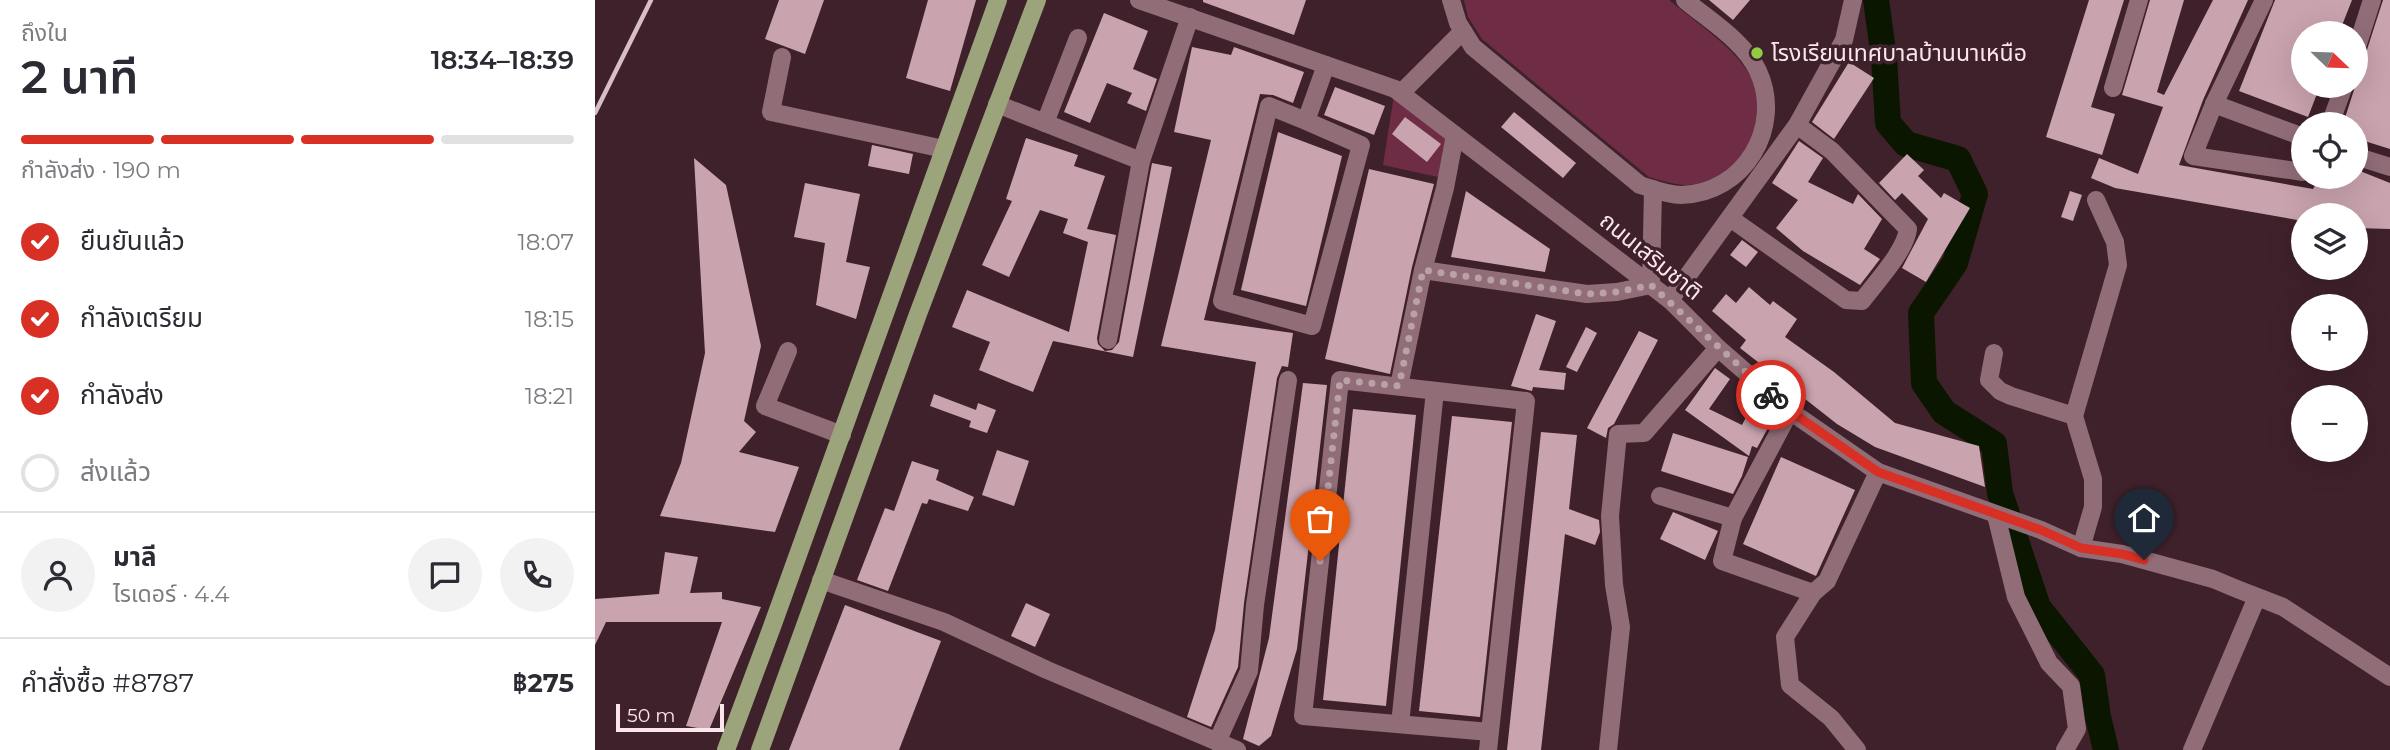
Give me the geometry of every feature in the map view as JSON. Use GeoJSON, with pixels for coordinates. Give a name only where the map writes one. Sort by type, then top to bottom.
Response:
{"type":"FeatureCollection","features":[{"type":"Feature","properties":{"kind":"main road"},"geometry":{"type":"LineString","coordinates":[[726,750],[998,0]]}},
{"type":"Feature","properties":{"kind":"main road"},"geometry":{"type":"LineString","coordinates":[[760,750],[918,314],[1037,0]]}},
{"type":"Feature","properties":{"kind":"street","name":"ถนนเสริมชาติ"},"geometry":{"type":"LineString","coordinates":[[1139,0],[1395,89],[1670,300],[1790,411],[1878,472],[2041,530],[2081,548],[2122,554],[2213,579],[2283,607],[2390,677]]}},
{"type":"Feature","properties":{"kind":"street"},"geometry":{"type":"LineString","coordinates":[[1451,0],[1458,23],[1473,47],[1631,178],[1640,185],[1666,194],[1695,194],[1709,191],[1735,176],[1753,155],[1766,121],[1763,85],[1751,59],[1732,39],[1685,0]]}},
{"type":"Feature","properties":{"kind":"street"},"geometry":{"type":"LineString","coordinates":[[1670,300],[1797,125],[1844,40],[1853,0]]}},
{"type":"Feature","properties":{"kind":"street"},"geometry":{"type":"LineString","coordinates":[[2113,88],[2139,0]]}},
{"type":"Feature","properties":{"kind":"street"},"geometry":{"type":"LineString","coordinates":[[2263,0],[2214,104],[2193,156],[2291,170]]}},
{"type":"Feature","properties":{"kind":"street"},"geometry":{"type":"LineString","coordinates":[[2365,21],[2372,0]]}},
{"type":"Feature","properties":{"kind":"street"},"geometry":{"type":"LineString","coordinates":[[1108,340],[1141,161],[1190,17]]}},
{"type":"Feature","properties":{"kind":"street"},"geometry":{"type":"LineString","coordinates":[[1401,93],[1463,31]]}},
{"type":"Feature","properties":{"kind":"street"},"geometry":{"type":"LineString","coordinates":[[1045,123],[1078,38]]}},
{"type":"Feature","properties":{"kind":"street"},"geometry":{"type":"LineString","coordinates":[[782,57],[771,112],[944,149]]}},
{"type":"Feature","properties":{"kind":"street"},"geometry":{"type":"LineString","coordinates":[[1306,121],[1326,65]]}},
{"type":"Feature","properties":{"kind":"street"},"geometry":{"type":"LineString","coordinates":[[997,104],[1141,161]]}},
{"type":"Feature","properties":{"kind":"street"},"geometry":{"type":"LineString","coordinates":[[2214,104],[2291,133]]}},
{"type":"Feature","properties":{"kind":"street"},"geometry":{"type":"LineString","coordinates":[[1269,106],[1306,121],[1360,145],[1313,326],[1222,301],[1269,106]]}},
{"type":"Feature","properties":{"kind":"street"},"geometry":{"type":"LineString","coordinates":[[1730,218],[1846,300],[1863,301],[1888,267],[1907,239],[1908,229],[1832,151],[1797,125]]}},
{"type":"Feature","properties":{"kind":"street"},"geometry":{"type":"LineString","coordinates":[[1399,386],[1455,135]]}},
{"type":"Feature","properties":{"kind":"street"},"geometry":{"type":"LineString","coordinates":[[2368,160],[2390,167]]}},
{"type":"Feature","properties":{"kind":"street"},"geometry":{"type":"LineString","coordinates":[[1423,270],[1587,294],[1617,292],[1651,285],[1653,189]]}},
{"type":"Feature","properties":{"kind":"street"},"geometry":{"type":"LineString","coordinates":[[2081,548],[2093,507],[2093,479],[2074,416],[2118,265],[2115,242],[2096,200]]}},
{"type":"Feature","properties":{"kind":"street"},"geometry":{"type":"LineString","coordinates":[[1608,750],[1621,628],[1614,585],[1610,516],[1618,434],[1644,433],[1719,348]]}},
{"type":"Feature","properties":{"kind":"street"},"geometry":{"type":"LineString","coordinates":[[788,351],[765,407],[842,435]]}},
{"type":"Feature","properties":{"kind":"street"},"geometry":{"type":"LineString","coordinates":[[1994,353],[1989,380],[2000,391],[2074,416]]}},
{"type":"Feature","properties":{"kind":"street"},"geometry":{"type":"LineString","coordinates":[[1217,741],[1248,671],[1288,380]]}},
{"type":"Feature","properties":{"kind":"street"},"geometry":{"type":"LineString","coordinates":[[1340,380],[1435,391],[1526,401],[1489,741],[1400,724],[1303,716],[1340,380]]}},
{"type":"Feature","properties":{"kind":"street"},"geometry":{"type":"LineString","coordinates":[[1400,724],[1435,391]]}},
{"type":"Feature","properties":{"kind":"street"},"geometry":{"type":"LineString","coordinates":[[1790,411],[1734,518],[1722,561],[1813,593]]}},
{"type":"Feature","properties":{"kind":"street"},"geometry":{"type":"LineString","coordinates":[[1857,750],[1831,718],[1790,685],[1786,638],[1813,593],[1827,581],[1878,472]]}},
{"type":"Feature","properties":{"kind":"street"},"geometry":{"type":"LineString","coordinates":[[1660,496],[1734,518]]}},
{"type":"Feature","properties":{"kind":"street"},"geometry":{"type":"LineString","coordinates":[[1996,515],[2016,597],[2049,663],[2071,687],[2077,729],[2065,750]]}},
{"type":"Feature","properties":{"kind":"street"},"geometry":{"type":"LineString","coordinates":[[821,580],[944,622],[1047,670],[1237,750]]}},
{"type":"Feature","properties":{"kind":"street"},"geometry":{"type":"LineString","coordinates":[[2192,750],[2257,597]]}},
{"type":"Feature","properties":{"kind":"shaded area"},"geometry":{"type":"Polygon","coordinates":[[[1464,0],[1669,0],[1738,58],[1753,81],[1758,97],[1756,129],[1740,157],[1716,177],[1701,183],[1681,185],[1649,177],[1482,39],[1468,17],[1464,0]]]}},
{"type":"Feature","properties":{"kind":"shaded area"},"geometry":{"type":"Polygon","coordinates":[[[1395,89],[1455,135],[1447,179],[1383,165],[1395,89]]]}},
{"type":"Feature","properties":{"kind":"building"},"geometry":{"type":"Polygon","coordinates":[[[779,0],[824,0],[805,54],[765,39],[779,0]]]}},
{"type":"Feature","properties":{"kind":"building"},"geometry":{"type":"Polygon","coordinates":[[[928,0],[976,0],[950,91],[906,78],[928,0]]]}},
{"type":"Feature","properties":{"kind":"building"},"geometry":{"type":"Polygon","coordinates":[[[1203,0],[1306,0],[1294,35],[1203,0]]]}},
{"type":"Feature","properties":{"kind":"building"},"geometry":{"type":"Polygon","coordinates":[[[1709,0],[1750,0],[1733,20],[1709,0]]]}},
{"type":"Feature","properties":{"kind":"building"},"geometry":{"type":"Polygon","coordinates":[[[2089,0],[2124,0],[2091,107],[2115,114],[2102,155],[2046,137],[2089,0]]]}},
{"type":"Feature","properties":{"kind":"building"},"geometry":{"type":"Polygon","coordinates":[[[2150,0],[2184,0],[2157,92],[2164,95],[2213,0],[2248,0],[2203,100],[2179,165],[2291,185],[2291,189],[2368,189],[2368,174],[2390,183],[2390,229],[2368,228],[2368,203],[2291,203],[2291,219],[2115,188],[2091,178],[2099,158],[2138,174],[2163,107],[2122,95],[2150,0]]]}},
{"type":"Feature","properties":{"kind":"building"},"geometry":{"type":"Polygon","coordinates":[[[2275,0],[2352,0],[2344,21],[2291,21],[2291,98],[2315,98],[2310,112],[2295,112],[2239,91],[2275,0]]]}},
{"type":"Feature","properties":{"kind":"building"},"geometry":{"type":"Polygon","coordinates":[[[2383,0],[2390,0],[2390,149],[2368,142],[2368,112],[2347,112],[2351,98],[2368,98],[2368,46],[2383,0]]]}},
{"type":"Feature","properties":{"kind":"building"},"geometry":{"type":"Polygon","coordinates":[[[1104,13],[1148,31],[1133,69],[1157,79],[1146,111],[1127,103],[1132,93],[1107,83],[1090,123],[1064,112],[1104,13]]]}},
{"type":"Feature","properties":{"kind":"building"},"geometry":{"type":"Polygon","coordinates":[[[1192,47],[1231,55],[1234,47],[1304,72],[1293,103],[1273,95],[1260,94],[1204,320],[1293,333],[1288,367],[1282,366],[1277,378],[1244,603],[1238,667],[1211,727],[1187,717],[1215,630],[1256,362],[1161,346],[1211,140],[1174,132],[1192,47]]]}},
{"type":"Feature","properties":{"kind":"building"},"geometry":{"type":"Polygon","coordinates":[[[1849,62],[1874,78],[1834,139],[1812,122],[1849,62]]]}},
{"type":"Feature","properties":{"kind":"building"},"geometry":{"type":"Polygon","coordinates":[[[1335,87],[1385,106],[1374,135],[1324,115],[1335,87]]]}},
{"type":"Feature","properties":{"kind":"building"},"geometry":{"type":"Polygon","coordinates":[[[1514,112],[1576,163],[1563,178],[1501,127],[1514,112]]]}},
{"type":"Feature","properties":{"kind":"building"},"geometry":{"type":"Polygon","coordinates":[[[1405,117],[1441,144],[1427,162],[1392,134],[1405,117]]]}},
{"type":"Feature","properties":{"kind":"building"},"geometry":{"type":"Polygon","coordinates":[[[1278,132],[1342,156],[1306,306],[1241,290],[1278,132]]]}},
{"type":"Feature","properties":{"kind":"building"},"geometry":{"type":"Polygon","coordinates":[[[1026,138],[1078,155],[1074,166],[1105,176],[1087,229],[1116,235],[1097,338],[1098,344],[1105,351],[1112,350],[1119,342],[1152,163],[1172,167],[1133,357],[1053,341],[1033,392],[979,370],[990,342],[952,327],[967,290],[1069,332],[1088,242],[1063,233],[1068,219],[1040,210],[1009,277],[982,265],[1012,201],[1006,199],[1026,138]]]}},
{"type":"Feature","properties":{"kind":"building"},"geometry":{"type":"Polygon","coordinates":[[[1799,141],[1823,158],[1808,182],[1853,204],[1858,194],[1882,219],[1864,249],[1880,259],[1860,285],[1803,251],[1776,228],[1798,200],[1772,183],[1799,141]]]}},
{"type":"Feature","properties":{"kind":"building"},"geometry":{"type":"Polygon","coordinates":[[[872,145],[913,154],[909,174],[868,166],[872,145]]]}},
{"type":"Feature","properties":{"kind":"building"},"geometry":{"type":"Polygon","coordinates":[[[1907,154],[1924,170],[1918,176],[1941,198],[1944,193],[1970,208],[1926,282],[1902,268],[1928,219],[1902,193],[1895,200],[1879,183],[1907,154]]]}},
{"type":"Feature","properties":{"kind":"building"},"geometry":{"type":"Polygon","coordinates":[[[694,158],[726,185],[761,346],[744,421],[756,432],[739,452],[799,467],[775,532],[660,516],[681,463],[705,353],[694,158]]]}},
{"type":"Feature","properties":{"kind":"building"},"geometry":{"type":"Polygon","coordinates":[[[1369,169],[1434,184],[1412,267],[1390,374],[1325,359],[1369,169]]]}},
{"type":"Feature","properties":{"kind":"building"},"geometry":{"type":"Polygon","coordinates":[[[805,183],[860,194],[846,262],[870,267],[856,319],[816,305],[825,243],[794,237],[805,183]]]}},
{"type":"Feature","properties":{"kind":"building"},"geometry":{"type":"Polygon","coordinates":[[[1466,191],[1550,249],[1545,272],[1451,257],[1466,191]]]}},
{"type":"Feature","properties":{"kind":"building"},"geometry":{"type":"Polygon","coordinates":[[[2070,191],[2082,195],[2073,221],[2061,217],[2070,191]]]}},
{"type":"Feature","properties":{"kind":"building"},"geometry":{"type":"Polygon","coordinates":[[[1742,240],[1758,252],[1746,267],[1730,255],[1742,240]]]}},
{"type":"Feature","properties":{"kind":"building"},"geometry":{"type":"Polygon","coordinates":[[[1749,287],[1770,305],[1773,301],[1797,319],[1785,337],[1834,372],[1895,423],[1979,446],[1985,487],[1875,447],[1837,424],[1740,348],[1746,340],[1712,311],[1726,294],[1736,303],[1749,287]]]}},
{"type":"Feature","properties":{"kind":"building"},"geometry":{"type":"Polygon","coordinates":[[[1536,314],[1556,321],[1539,370],[1566,373],[1564,390],[1533,387],[1532,391],[1511,386],[1536,314]]]}},
{"type":"Feature","properties":{"kind":"building"},"geometry":{"type":"Polygon","coordinates":[[[1586,327],[1597,333],[1577,372],[1566,367],[1586,327]]]}},
{"type":"Feature","properties":{"kind":"building"},"geometry":{"type":"Polygon","coordinates":[[[1639,331],[1658,340],[1614,424],[1608,428],[1606,438],[1587,428],[1639,331]]]}},
{"type":"Feature","properties":{"kind":"building"},"geometry":{"type":"Polygon","coordinates":[[[1715,368],[1730,379],[1709,409],[1742,425],[1753,404],[1775,415],[1757,448],[1752,446],[1749,456],[1685,410],[1715,368]]]}},
{"type":"Feature","properties":{"kind":"building"},"geometry":{"type":"Polygon","coordinates":[[[1303,383],[1327,385],[1297,649],[1271,736],[1259,746],[1243,739],[1269,638],[1303,383]]]}},
{"type":"Feature","properties":{"kind":"building"},"geometry":{"type":"Polygon","coordinates":[[[934,394],[976,410],[978,403],[996,410],[987,433],[969,427],[971,421],[930,406],[934,394]]]}},
{"type":"Feature","properties":{"kind":"building"},"geometry":{"type":"Polygon","coordinates":[[[1353,409],[1416,415],[1386,706],[1323,700],[1353,409]]]}},
{"type":"Feature","properties":{"kind":"building"},"geometry":{"type":"Polygon","coordinates":[[[1452,416],[1512,422],[1480,717],[1419,711],[1452,416]]]}},
{"type":"Feature","properties":{"kind":"building"},"geometry":{"type":"Polygon","coordinates":[[[1541,432],[1577,435],[1569,509],[1599,520],[1600,532],[1595,545],[1565,534],[1541,750],[1507,750],[1541,432]]]}},
{"type":"Feature","properties":{"kind":"building"},"geometry":{"type":"Polygon","coordinates":[[[1673,433],[1748,457],[1733,494],[1661,471],[1673,433]]]}},
{"type":"Feature","properties":{"kind":"building"},"geometry":{"type":"Polygon","coordinates":[[[997,450],[1029,461],[1014,506],[982,495],[997,450]]]}},
{"type":"Feature","properties":{"kind":"building"},"geometry":{"type":"Polygon","coordinates":[[[1781,457],[1855,490],[1816,576],[1743,544],[1781,457]]]}},
{"type":"Feature","properties":{"kind":"building"},"geometry":{"type":"Polygon","coordinates":[[[912,461],[939,470],[936,480],[974,497],[968,511],[929,499],[927,504],[922,503],[888,591],[857,580],[885,508],[894,511],[912,461]]]}},
{"type":"Feature","properties":{"kind":"building"},"geometry":{"type":"Polygon","coordinates":[[[1673,512],[1718,531],[1705,560],[1660,539],[1673,512]]]}},
{"type":"Feature","properties":{"kind":"building"},"geometry":{"type":"Polygon","coordinates":[[[665,552],[698,557],[690,593],[722,592],[722,599],[761,607],[709,730],[686,726],[722,622],[606,622],[595,645],[595,599],[659,594],[665,552]]]}},
{"type":"Feature","properties":{"kind":"building"},"geometry":{"type":"Polygon","coordinates":[[[1026,603],[1050,614],[1035,647],[1011,636],[1026,603]]]}},
{"type":"Feature","properties":{"kind":"building"},"geometry":{"type":"Polygon","coordinates":[[[845,605],[941,641],[899,750],[789,750],[845,605]]]}},
{"type":"Feature","properties":{"kind":"waterway"},"geometry":{"type":"LineString","coordinates":[[1876,0],[1884,58],[1888,123],[1906,144],[1958,159],[1975,194],[1955,263],[1921,313],[1924,383],[1944,412],[1994,444],[2000,493],[2038,607],[2092,675],[2106,750]]}},
{"type":"Feature","properties":{"kind":"railway"},"geometry":{"type":"LineString","coordinates":[[595,113],[651,0]]}},
{"type":"Feature","properties":{"kind":"way so far"},"geometry":{"type":"LineString","coordinates":[[1320,561],[1340,380],[1399,386],[1423,270],[1587,294],[1617,292],[1651,285],[1771,395]]}},
{"type":"Feature","properties":{"kind":"place","name":"โรงเรียนเทศบาลบ้านนาเหนือ"},"geometry":{"type":"Point","coordinates":[1757,53]}},
{"type":"Feature","properties":{"kind":"route"},"geometry":{"type":"LineString","coordinates":[[1771,395],[1878,472],[2041,530],[2081,548],[2144,560]]}}]}
